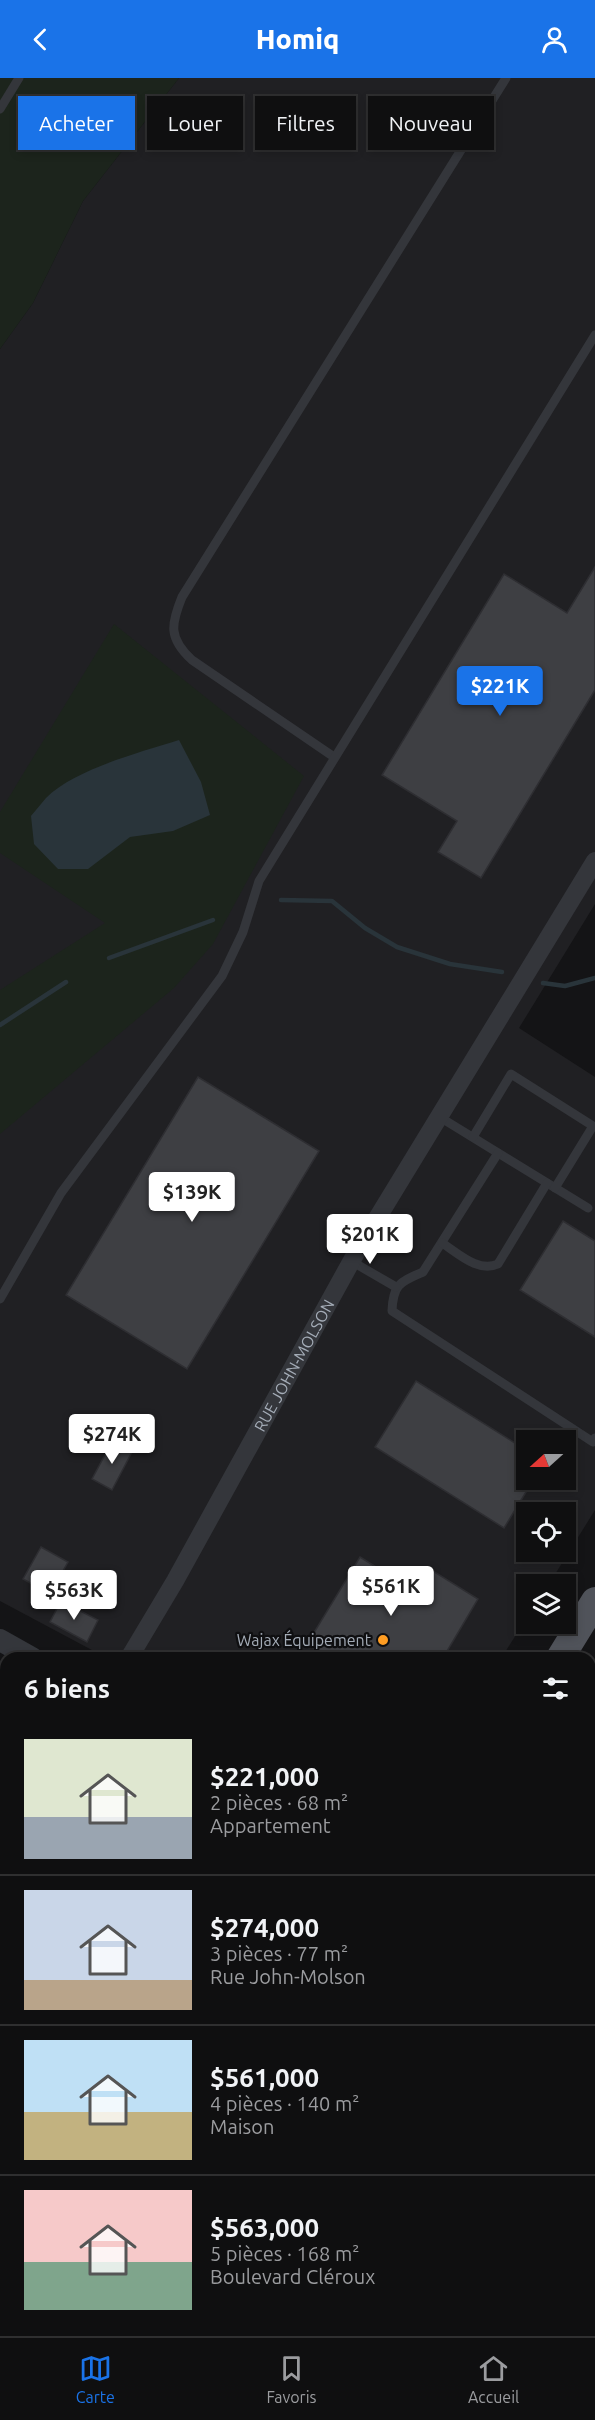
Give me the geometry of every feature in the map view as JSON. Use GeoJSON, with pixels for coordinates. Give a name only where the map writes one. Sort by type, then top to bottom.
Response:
{"type":"FeatureCollection","features":[{"type":"Feature","properties":{"kind":"main road"},"geometry":{"type":"LineString","coordinates":[[564,1652],[595,1601]]}},
{"type":"Feature","properties":{"kind":"street","name":"RUE JOHN-MOLSON"},"geometry":{"type":"LineString","coordinates":[[133,1652],[175,1581],[351,1262],[595,861]]}},
{"type":"Feature","properties":{"kind":"street"},"geometry":{"type":"LineString","coordinates":[[0,1640],[21,1652]]}},
{"type":"Feature","properties":{"kind":"lane"},"geometry":{"type":"LineString","coordinates":[[0,109],[19,78]]}},
{"type":"Feature","properties":{"kind":"lane"},"geometry":{"type":"LineString","coordinates":[[334,757],[192,660],[181,650],[174,635],[173,620],[182,597],[506,78]]}},
{"type":"Feature","properties":{"kind":"lane"},"geometry":{"type":"LineString","coordinates":[[0,1299],[61,1193],[222,976],[243,932],[259,881],[595,335]]}},
{"type":"Feature","properties":{"kind":"lane"},"geometry":{"type":"LineString","coordinates":[[442,1243],[478,1266],[490,1268],[498,1264],[593,1126],[511,1074],[472,1137]]}},
{"type":"Feature","properties":{"kind":"lane"},"geometry":{"type":"LineString","coordinates":[[438,1116],[588,1208]]}},
{"type":"Feature","properties":{"kind":"lane"},"geometry":{"type":"LineString","coordinates":[[498,1153],[423,1272],[396,1287],[392,1311],[593,1442],[595,1438]]}},
{"type":"Feature","properties":{"kind":"lane"},"geometry":{"type":"LineString","coordinates":[[351,1262],[396,1287]]}},
{"type":"Feature","properties":{"kind":"shaded area"},"geometry":{"type":"Polygon","coordinates":[[[0,78],[179,78],[165,96],[147,96],[147,119],[135,134],[135,96],[18,96],[18,150],[123,150],[83,201],[33,303],[0,349],[0,78]]]}},
{"type":"Feature","properties":{"kind":"shaded area"},"geometry":{"type":"Polygon","coordinates":[[[179,78],[595,78],[595,904],[519,1028],[595,1077],[595,1510],[576,1541],[576,1502],[516,1502],[516,1562],[563,1562],[555,1574],[516,1574],[517,1634],[505,1652],[96,1652],[0,1601],[0,349],[33,303],[83,201],[123,150],[135,150],[135,134],[147,119],[147,150],[243,150],[243,96],[165,96],[179,78]]]}},
{"type":"Feature","properties":{"kind":"shaded area"},"geometry":{"type":"Polygon","coordinates":[[[114,624],[304,776],[213,944],[174,988],[0,1134],[0,990],[105,923],[0,853],[0,812],[114,624]]]}},
{"type":"Feature","properties":{"kind":"shaded area"},"geometry":{"type":"Polygon","coordinates":[[[179,740],[201,782],[210,815],[173,831],[130,837],[88,869],[58,869],[34,844],[31,816],[58,788],[91,770],[179,740]]]}},
{"type":"Feature","properties":{"kind":"building"},"geometry":{"type":"Polygon","coordinates":[[[595,567],[595,690],[481,878],[438,852],[457,821],[382,775],[504,574],[567,613],[595,567]]]}},
{"type":"Feature","properties":{"kind":"building"},"geometry":{"type":"Polygon","coordinates":[[[198,1077],[319,1151],[187,1369],[66,1295],[198,1077]]]}},
{"type":"Feature","properties":{"kind":"building"},"geometry":{"type":"Polygon","coordinates":[[[563,1221],[595,1241],[595,1337],[520,1290],[563,1221]]]}},
{"type":"Feature","properties":{"kind":"building"},"geometry":{"type":"Polygon","coordinates":[[[416,1381],[516,1444],[516,1490],[527,1490],[520,1502],[516,1502],[516,1508],[504,1528],[375,1447],[416,1381]]]}},
{"type":"Feature","properties":{"kind":"building"},"geometry":{"type":"Polygon","coordinates":[[[113,1440],[133,1450],[112,1490],[92,1479],[113,1440]]]}},
{"type":"Feature","properties":{"kind":"building"},"geometry":{"type":"Polygon","coordinates":[[[41,1547],[68,1562],[50,1594],[23,1579],[41,1547]]]}},
{"type":"Feature","properties":{"kind":"building"},"geometry":{"type":"Polygon","coordinates":[[[360,1557],[419,1594],[433,1571],[478,1599],[447,1652],[319,1652],[307,1644],[360,1557]]]}},
{"type":"Feature","properties":{"kind":"building"},"geometry":{"type":"Polygon","coordinates":[[[61,1601],[98,1620],[87,1642],[50,1622],[61,1601]]]}},
{"type":"Feature","properties":{"kind":"waterway"},"geometry":{"type":"LineString","coordinates":[[281,900],[332,901],[365,928],[397,947],[450,964],[502,972]]}},
{"type":"Feature","properties":{"kind":"waterway"},"geometry":{"type":"LineString","coordinates":[[109,958],[213,920]]}},
{"type":"Feature","properties":{"kind":"waterway"},"geometry":{"type":"LineString","coordinates":[[543,983],[565,986],[595,978]]}},
{"type":"Feature","properties":{"kind":"waterway"},"geometry":{"type":"LineString","coordinates":[[0,1025],[66,982]]}},
{"type":"Feature","properties":{"kind":"place","name":"Wajax Équipement"},"geometry":{"type":"Point","coordinates":[383,1640]}}]}
